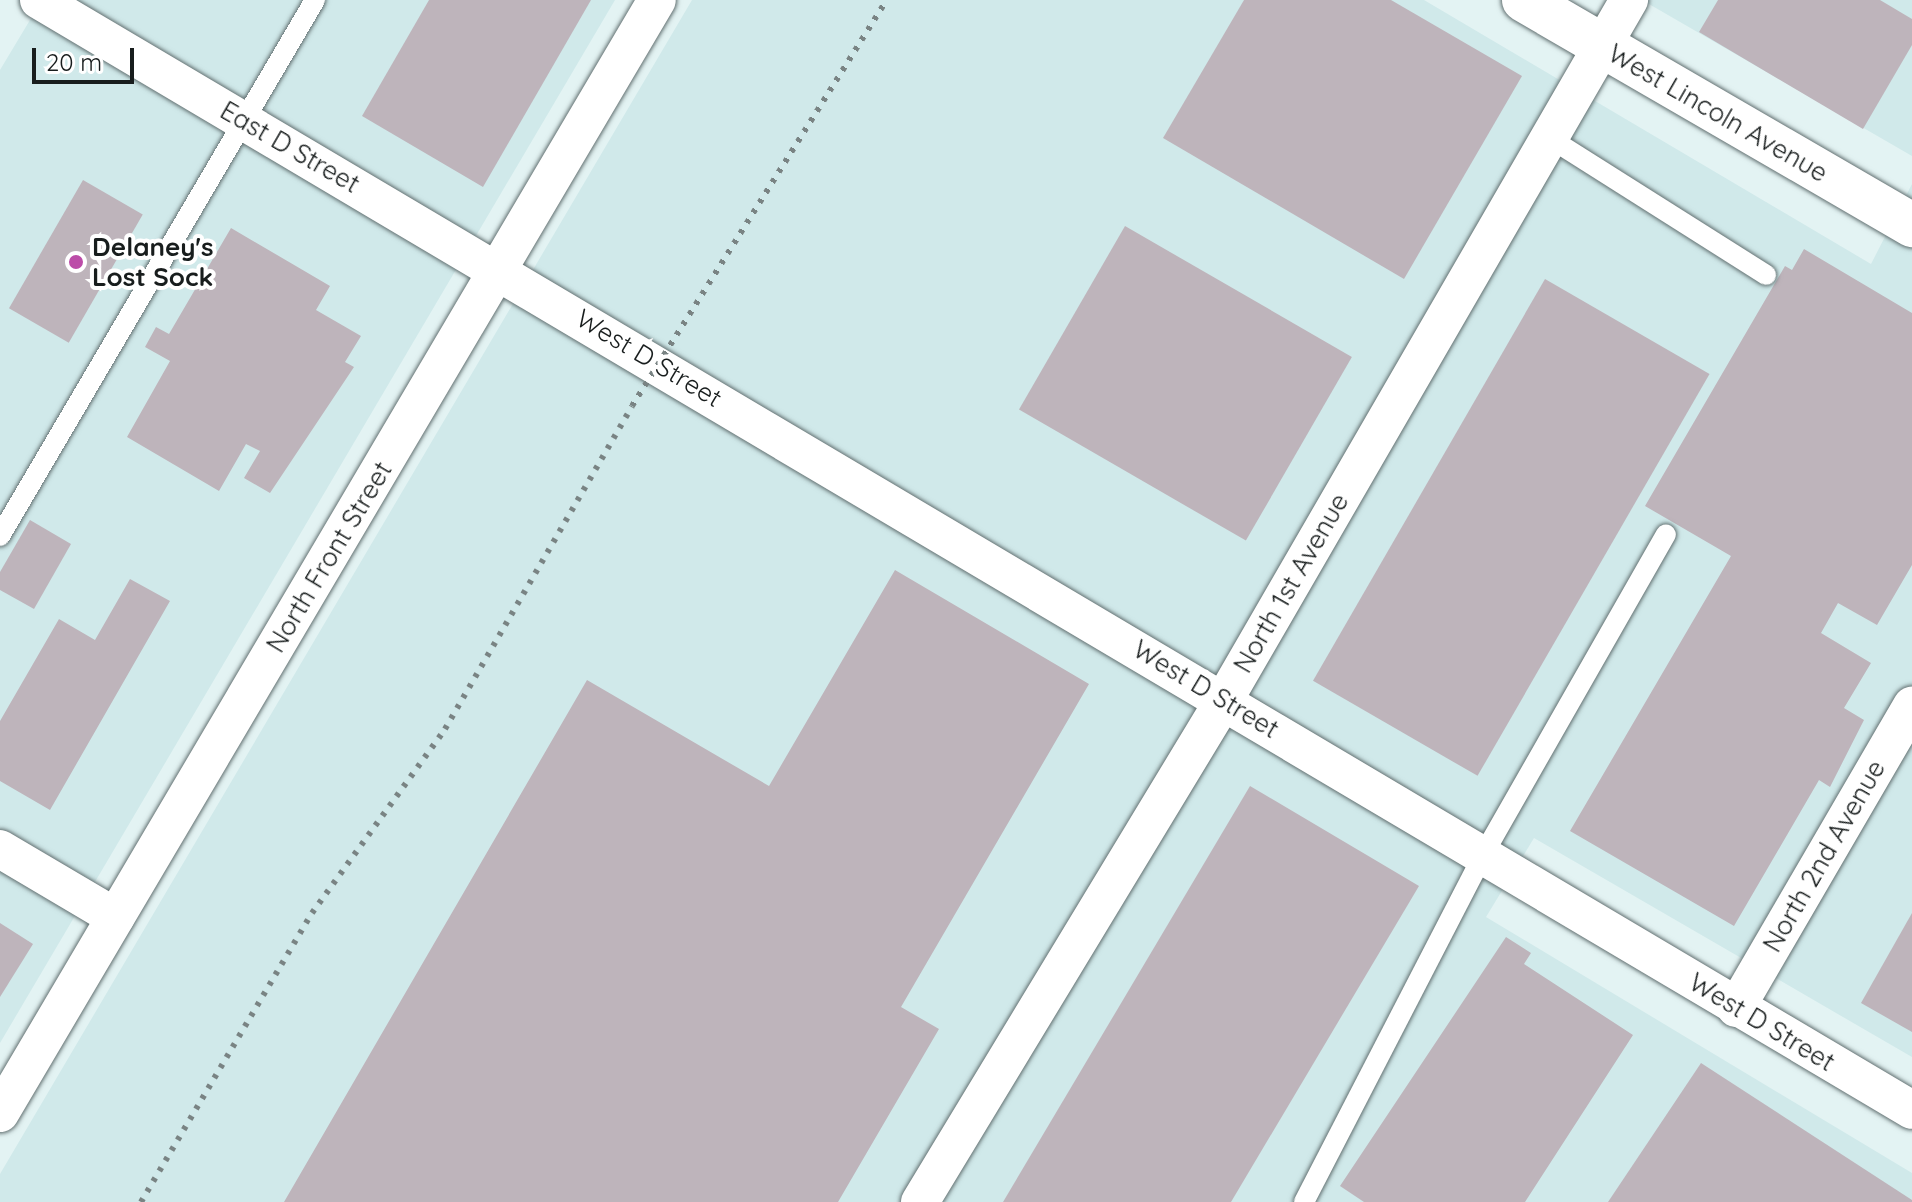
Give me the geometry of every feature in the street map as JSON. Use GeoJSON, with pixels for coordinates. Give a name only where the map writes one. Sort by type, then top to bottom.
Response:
{"type":"FeatureCollection","features":[{"type":"Feature","properties":{"kind":"street","name":"East D Street"},"geometry":{"type":"LineString","coordinates":[[39,0],[499,269]]}},
{"type":"Feature","properties":{"kind":"street","name":"North Front Street"},"geometry":{"type":"LineString","coordinates":[[0,1113],[657,0]]}},
{"type":"Feature","properties":{"kind":"street","name":"West Lincoln Avenue"},"geometry":{"type":"LineString","coordinates":[[1524,0],[1912,225]]}},
{"type":"Feature","properties":{"kind":"street","name":"North 1st Avenue"},"geometry":{"type":"LineString","coordinates":[[920,1202],[1224,700],[1629,0]]}},
{"type":"Feature","properties":{"kind":"street","name":"West D Street"},"geometry":{"type":"LineString","coordinates":[[499,269],[1912,1110]]}},
{"type":"Feature","properties":{"kind":"street","name":"North 2nd Avenue"},"geometry":{"type":"LineString","coordinates":[[1736,1008],[1912,705]]}},
{"type":"Feature","properties":{"kind":"street"},"geometry":{"type":"LineString","coordinates":[[0,849],[115,917]]}},
{"type":"Feature","properties":{"kind":"lane"},"geometry":{"type":"LineString","coordinates":[[0,536],[315,0]]}},
{"type":"Feature","properties":{"kind":"lane"},"geometry":{"type":"LineString","coordinates":[[1548,137],[1766,275]]}},
{"type":"Feature","properties":{"kind":"lane"},"geometry":{"type":"LineString","coordinates":[[1304,1202],[1483,855],[1666,534]]}},
{"type":"Feature","properties":{"kind":"shaded area"},"geometry":{"type":"Polygon","coordinates":[[[42,0],[615,0],[0,1043],[0,70],[42,0]]]}},
{"type":"Feature","properties":{"kind":"shaded area"},"geometry":{"type":"Polygon","coordinates":[[[692,0],[1424,0],[1871,264],[1912,184],[1912,1057],[1534,838],[1486,917],[1912,1173],[1912,1202],[0,1202],[0,1174],[692,0]]]}},
{"type":"Feature","properties":{"kind":"shaded area"},"geometry":{"type":"Polygon","coordinates":[[[1642,0],[1912,0],[1912,156],[1642,0]]]}},
{"type":"Feature","properties":{"kind":"building"},"geometry":{"type":"Polygon","coordinates":[[[429,0],[591,0],[483,187],[362,116],[429,0]]]}},
{"type":"Feature","properties":{"kind":"building"},"geometry":{"type":"Polygon","coordinates":[[[1244,0],[1391,0],[1522,76],[1404,279],[1163,138],[1244,0]]]}},
{"type":"Feature","properties":{"kind":"building"},"geometry":{"type":"Polygon","coordinates":[[[1718,0],[1880,0],[1912,19],[1912,45],[1863,129],[1699,32],[1718,0]]]}},
{"type":"Feature","properties":{"kind":"building","name":"Delaney's Lost Sock"},"geometry":{"type":"Polygon","coordinates":[[[83,180],[143,214],[69,343],[9,308],[83,180]]]}},
{"type":"Feature","properties":{"kind":"building"},"geometry":{"type":"Polygon","coordinates":[[[1125,226],[1352,357],[1246,541],[1019,410],[1125,226]]]}},
{"type":"Feature","properties":{"kind":"building"},"geometry":{"type":"Polygon","coordinates":[[[231,228],[330,286],[316,310],[361,336],[345,362],[354,367],[270,493],[244,478],[260,451],[246,444],[219,491],[127,437],[170,361],[145,347],[156,327],[169,334],[231,228]]]}},
{"type":"Feature","properties":{"kind":"building"},"geometry":{"type":"Polygon","coordinates":[[[1804,249],[1912,313],[1912,565],[1877,625],[1838,603],[1821,633],[1871,663],[1844,708],[1864,720],[1830,787],[1819,780],[1734,926],[1570,831],[1731,556],[1645,506],[1785,266],[1792,270],[1804,249]]]}},
{"type":"Feature","properties":{"kind":"building"},"geometry":{"type":"Polygon","coordinates":[[[1545,279],[1710,374],[1478,776],[1313,681],[1545,279]]]}},
{"type":"Feature","properties":{"kind":"building"},"geometry":{"type":"Polygon","coordinates":[[[30,520],[71,544],[34,609],[0,590],[0,572],[30,520]]]}},
{"type":"Feature","properties":{"kind":"building"},"geometry":{"type":"Polygon","coordinates":[[[895,570],[1089,684],[901,1007],[939,1029],[838,1202],[284,1202],[587,680],[769,786],[895,570]]]}},
{"type":"Feature","properties":{"kind":"building"},"geometry":{"type":"Polygon","coordinates":[[[130,579],[170,601],[50,810],[0,781],[0,721],[59,619],[95,640],[130,579]]]}},
{"type":"Feature","properties":{"kind":"building"},"geometry":{"type":"Polygon","coordinates":[[[1250,786],[1419,886],[1231,1202],[1003,1202],[1250,786]]]}},
{"type":"Feature","properties":{"kind":"building"},"geometry":{"type":"Polygon","coordinates":[[[1912,913],[1912,1032],[1861,1003],[1912,913]]]}},
{"type":"Feature","properties":{"kind":"building"},"geometry":{"type":"Polygon","coordinates":[[[0,923],[33,944],[0,997],[0,923]]]}},
{"type":"Feature","properties":{"kind":"building"},"geometry":{"type":"Polygon","coordinates":[[[1506,937],[1531,953],[1524,964],[1633,1035],[1525,1202],[1364,1202],[1340,1186],[1506,937]]]}},
{"type":"Feature","properties":{"kind":"building"},"geometry":{"type":"Polygon","coordinates":[[[1701,1063],[1912,1200],[1912,1202],[1608,1202],[1701,1063]]]}},
{"type":"Feature","properties":{"kind":"railway"},"geometry":{"type":"LineString","coordinates":[[141,1202],[312,913],[445,729],[632,406],[887,0]]}},
{"type":"Feature","properties":{"kind":"place","name":"Delaney's Lost Sock"},"geometry":{"type":"Point","coordinates":[76,262]}}]}
